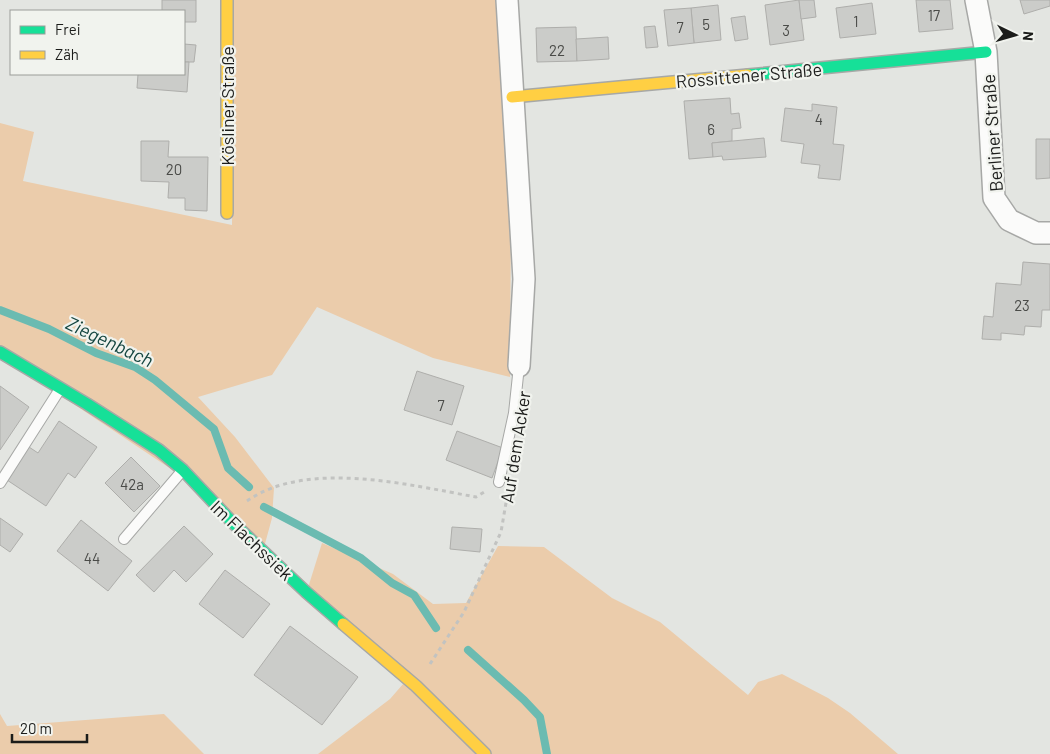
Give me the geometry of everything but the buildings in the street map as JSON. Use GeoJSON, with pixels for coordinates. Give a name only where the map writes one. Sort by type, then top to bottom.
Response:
{"type":"FeatureCollection","features":[{"type":"Feature","properties":{"kind":"street","name":"Kösliner Straße"},"geometry":{"type":"LineString","coordinates":[[227,0],[227,212]]}},
{"type":"Feature","properties":{"kind":"street","name":"Auf dem Acker"},"geometry":{"type":"LineString","coordinates":[[508,0],[512,97],[524,279],[519,366]]}},
{"type":"Feature","properties":{"kind":"street","name":"Berliner Straße"},"geometry":{"type":"LineString","coordinates":[[976,0],[986,52],[994,198],[1008,220],[1036,233],[1050,233]]}},
{"type":"Feature","properties":{"kind":"street","name":"Rossittener Straße"},"geometry":{"type":"LineString","coordinates":[[512,97],[986,52]]}},
{"type":"Feature","properties":{"kind":"street","name":"Im Flachssiek"},"geometry":{"type":"LineString","coordinates":[[0,352],[159,450],[183,470],[232,522],[306,592],[416,686],[485,754]]}},
{"type":"Feature","properties":{"kind":"lane"},"geometry":{"type":"LineString","coordinates":[[499,482],[514,413],[519,366]]}},
{"type":"Feature","properties":{"kind":"lane"},"geometry":{"type":"LineString","coordinates":[[0,483],[60,389]]}},
{"type":"Feature","properties":{"kind":"lane"},"geometry":{"type":"LineString","coordinates":[[124,539],[183,470]]}},
{"type":"Feature","properties":{"kind":"path"},"geometry":{"type":"LineString","coordinates":[[232,522],[248,500],[260,493],[290,483],[318,479],[380,480],[476,497],[499,482]]}},
{"type":"Feature","properties":{"kind":"path","name":"Auf dem Acker"},"geometry":{"type":"LineString","coordinates":[[416,686],[468,603],[501,532],[508,494]]}},
{"type":"Feature","properties":{"kind":"shaded area"},"geometry":{"type":"Polygon","coordinates":[[[233,0],[498,0],[499,52],[511,201],[510,377],[433,358],[317,307],[272,375],[198,397],[235,437],[274,488],[272,518],[263,551],[225,505],[0,355],[0,123],[34,132],[23,181],[232,225],[233,0]]]}},
{"type":"Feature","properties":{"kind":"shaded area"},"geometry":{"type":"Polygon","coordinates":[[[322,543],[393,574],[433,604],[466,603],[498,546],[544,547],[612,598],[660,622],[748,695],[758,682],[782,674],[828,698],[850,713],[898,754],[318,754],[390,699],[410,676],[307,591],[322,543]]]}},
{"type":"Feature","properties":{"kind":"shaded area"},"geometry":{"type":"Polygon","coordinates":[[[0,714],[7,726],[164,714],[204,754],[0,754],[0,714]]]}},
{"type":"Feature","properties":{"kind":"waterway","name":"Ziegenbach"},"geometry":{"type":"LineString","coordinates":[[0,310],[49,329],[96,353],[135,367],[155,380],[214,429],[228,468],[249,487]]}},
{"type":"Feature","properties":{"kind":"waterway","name":"Ziegenbach"},"geometry":{"type":"LineString","coordinates":[[264,507],[361,558],[392,583],[414,595],[436,628]]}},
{"type":"Feature","properties":{"kind":"waterway","name":"Ziegenbach"},"geometry":{"type":"LineString","coordinates":[[468,650],[524,700],[540,717],[547,754]]}},
{"type":"Feature","properties":{"kind":"traffic: fast"},"geometry":{"type":"LineString","coordinates":[[748,75],[986,52]]}},
{"type":"Feature","properties":{"kind":"traffic: fast"},"geometry":{"type":"LineString","coordinates":[[0,352],[159,450],[183,470],[232,522],[306,592],[343,624]]}},
{"type":"Feature","properties":{"kind":"traffic: slow"},"geometry":{"type":"LineString","coordinates":[[227,0],[227,213]]}},
{"type":"Feature","properties":{"kind":"traffic: slow"},"geometry":{"type":"LineString","coordinates":[[512,97],[748,75]]}},
{"type":"Feature","properties":{"kind":"traffic: slow"},"geometry":{"type":"LineString","coordinates":[[343,624],[416,686],[485,754]]}}]}
